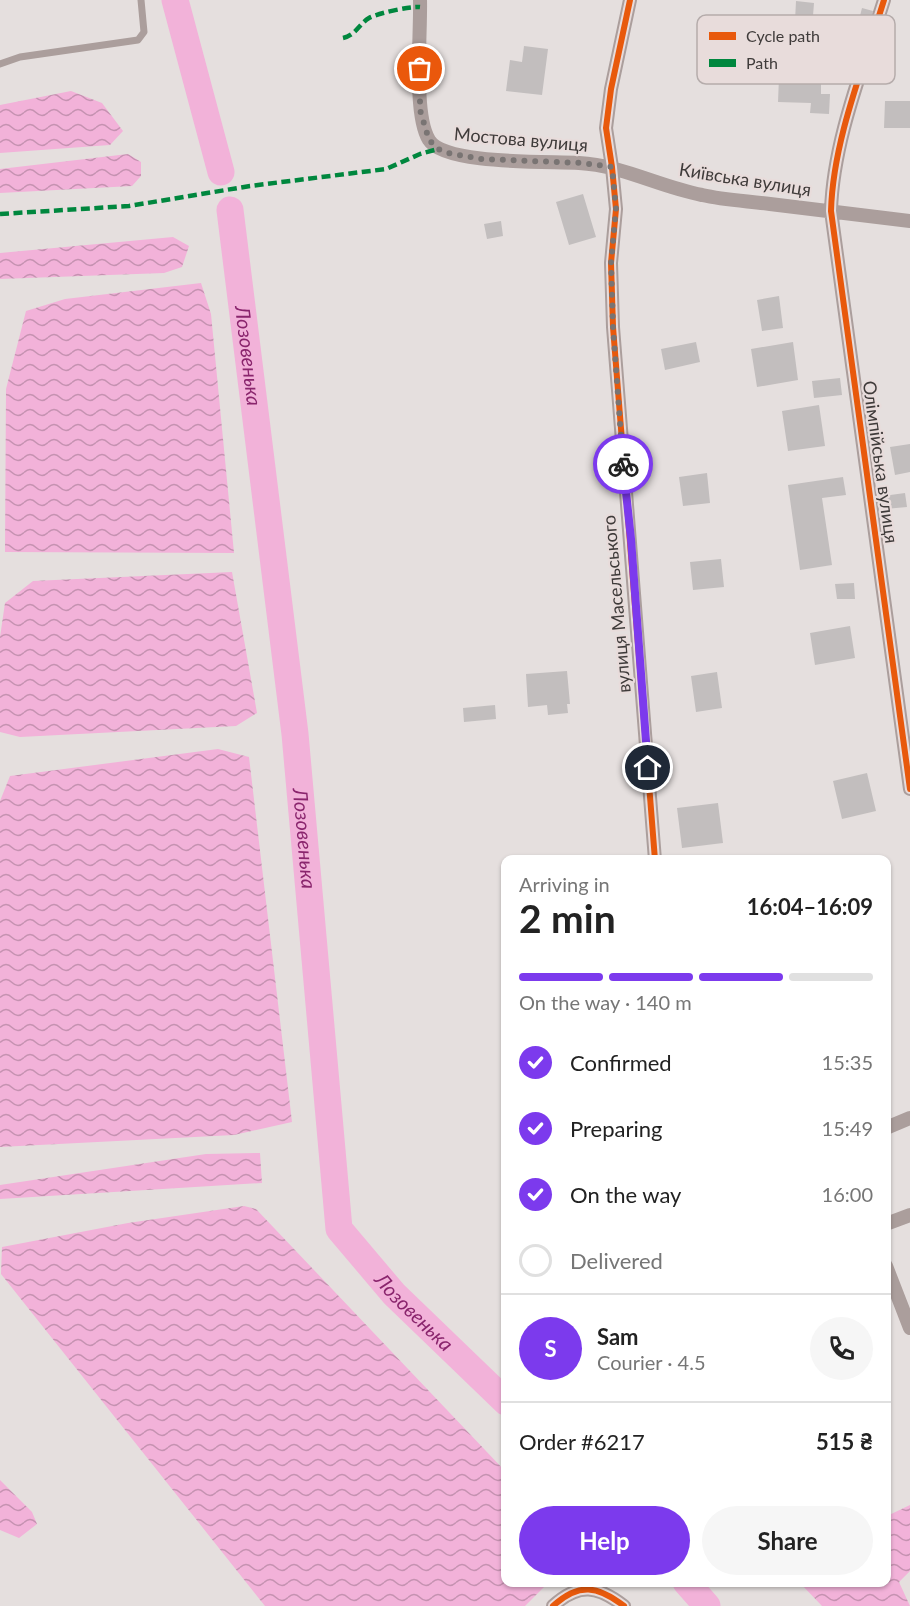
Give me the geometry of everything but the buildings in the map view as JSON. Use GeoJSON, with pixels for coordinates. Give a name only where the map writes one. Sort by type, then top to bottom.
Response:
{"type":"FeatureCollection","features":[{"type":"Feature","properties":{"kind":"street","name":"Мостова вулиця"},"geometry":{"type":"LineString","coordinates":[[420,0],[420,110],[429,140],[438,149],[481,159],[582,163],[612,167]]}},
{"type":"Feature","properties":{"kind":"street","name":"вулиця Масельського"},"geometry":{"type":"LineString","coordinates":[[630,0],[611,88],[606,128],[616,209],[611,263],[613,327],[656,855]]}},
{"type":"Feature","properties":{"kind":"street","name":"Олімпійська вулиця"},"geometry":{"type":"LineString","coordinates":[[879,15],[884,0]]}},
{"type":"Feature","properties":{"kind":"street","name":"Олімпійська вулиця"},"geometry":{"type":"LineString","coordinates":[[859,84],[838,152],[831,212],[910,789]]}},
{"type":"Feature","properties":{"kind":"street","name":"Київська вулиця"},"geometry":{"type":"LineString","coordinates":[[612,167],[660,185],[703,196],[910,220]]}},
{"type":"Feature","properties":{"kind":"street"},"geometry":{"type":"LineString","coordinates":[[891,1126],[910,1118]]}},
{"type":"Feature","properties":{"kind":"street"},"geometry":{"type":"LineString","coordinates":[[891,1222],[910,1215]]}},
{"type":"Feature","properties":{"kind":"street"},"geometry":{"type":"LineString","coordinates":[[891,1279],[910,1328]]}},
{"type":"Feature","properties":{"kind":"street"},"geometry":{"type":"LineString","coordinates":[[553,1606],[561,1599],[583,1589],[604,1592],[624,1606]]}},
{"type":"Feature","properties":{"kind":"lane"},"geometry":{"type":"LineString","coordinates":[[0,64],[20,57],[138,40],[144,32],[141,0]]}},
{"type":"Feature","properties":{"kind":"water"},"geometry":{"type":"Polygon","coordinates":[[[71,91],[102,103],[123,131],[110,145],[0,153],[0,105],[71,91]]]}},
{"type":"Feature","properties":{"kind":"water"},"geometry":{"type":"Polygon","coordinates":[[[128,154],[141,162],[141,176],[132,186],[0,193],[0,169],[128,154]]]}},
{"type":"Feature","properties":{"kind":"water"},"geometry":{"type":"Polygon","coordinates":[[[173,237],[189,246],[182,267],[164,273],[0,279],[0,253],[173,237]]]}},
{"type":"Feature","properties":{"kind":"water"},"geometry":{"type":"Polygon","coordinates":[[[201,283],[211,314],[234,553],[5,552],[6,389],[26,311],[65,299],[201,283]]]}},
{"type":"Feature","properties":{"kind":"water"},"geometry":{"type":"Polygon","coordinates":[[[232,572],[257,713],[236,726],[20,737],[0,732],[0,637],[5,603],[33,581],[232,572]]]}},
{"type":"Feature","properties":{"kind":"water"},"geometry":{"type":"Polygon","coordinates":[[[218,749],[249,757],[292,1122],[234,1135],[0,1147],[0,801],[10,776],[218,749]]]}},
{"type":"Feature","properties":{"kind":"water"},"geometry":{"type":"Polygon","coordinates":[[[260,1153],[262,1183],[0,1199],[0,1185],[206,1154],[260,1153]]]}},
{"type":"Feature","properties":{"kind":"water"},"geometry":{"type":"Polygon","coordinates":[[[244,1206],[256,1209],[501,1467],[501,1587],[544,1587],[525,1606],[265,1606],[1,1274],[2,1247],[128,1223],[244,1206]]]}},
{"type":"Feature","properties":{"kind":"water"},"geometry":{"type":"Polygon","coordinates":[[[0,1480],[32,1512],[37,1524],[19,1538],[0,1530],[0,1480]]]}},
{"type":"Feature","properties":{"kind":"water"},"geometry":{"type":"Polygon","coordinates":[[[910,1505],[910,1571],[899,1582],[910,1606],[822,1606],[804,1587],[891,1587],[891,1514],[910,1505]]]}},
{"type":"Feature","properties":{"kind":"waterway","name":"Лозовенька"},"geometry":{"type":"LineString","coordinates":[[175,0],[221,172]]}},
{"type":"Feature","properties":{"kind":"waterway","name":"Лозовенька"},"geometry":{"type":"LineString","coordinates":[[230,210],[295,734],[339,1229],[394,1294],[501,1397]]}},
{"type":"Feature","properties":{"kind":"waterway","name":"Лозовенька"},"geometry":{"type":"LineString","coordinates":[[690,1587],[707,1606]]}},
{"type":"Feature","properties":{"kind":"marked path"},"geometry":{"type":"LineString","coordinates":[[343,38],[373,16],[420,7]]}},
{"type":"Feature","properties":{"kind":"marked path"},"geometry":{"type":"LineString","coordinates":[[0,214],[129,206],[250,186],[386,169],[438,149]]}},
{"type":"Feature","properties":{"kind":"cycle path"},"geometry":{"type":"LineString","coordinates":[[630,0],[611,89],[606,128],[616,209],[611,263],[613,327],[655,855]]}},
{"type":"Feature","properties":{"kind":"cycle path"},"geometry":{"type":"LineString","coordinates":[[879,15],[884,0]]}},
{"type":"Feature","properties":{"kind":"cycle path"},"geometry":{"type":"LineString","coordinates":[[857,84],[837,158],[831,211],[910,789]]}},
{"type":"Feature","properties":{"kind":"cycle path"},"geometry":{"type":"LineString","coordinates":[[553,1606],[562,1598],[580,1590],[606,1594],[624,1606]]}},
{"type":"Feature","properties":{"kind":"way so far"},"geometry":{"type":"LineString","coordinates":[[420,69],[420,110],[429,140],[438,149],[481,159],[582,163],[612,167],[616,209],[611,263],[613,327],[623,464]]}},
{"type":"Feature","properties":{"kind":"route"},"geometry":{"type":"LineString","coordinates":[[623,464],[631,539],[648,768]]}}]}
